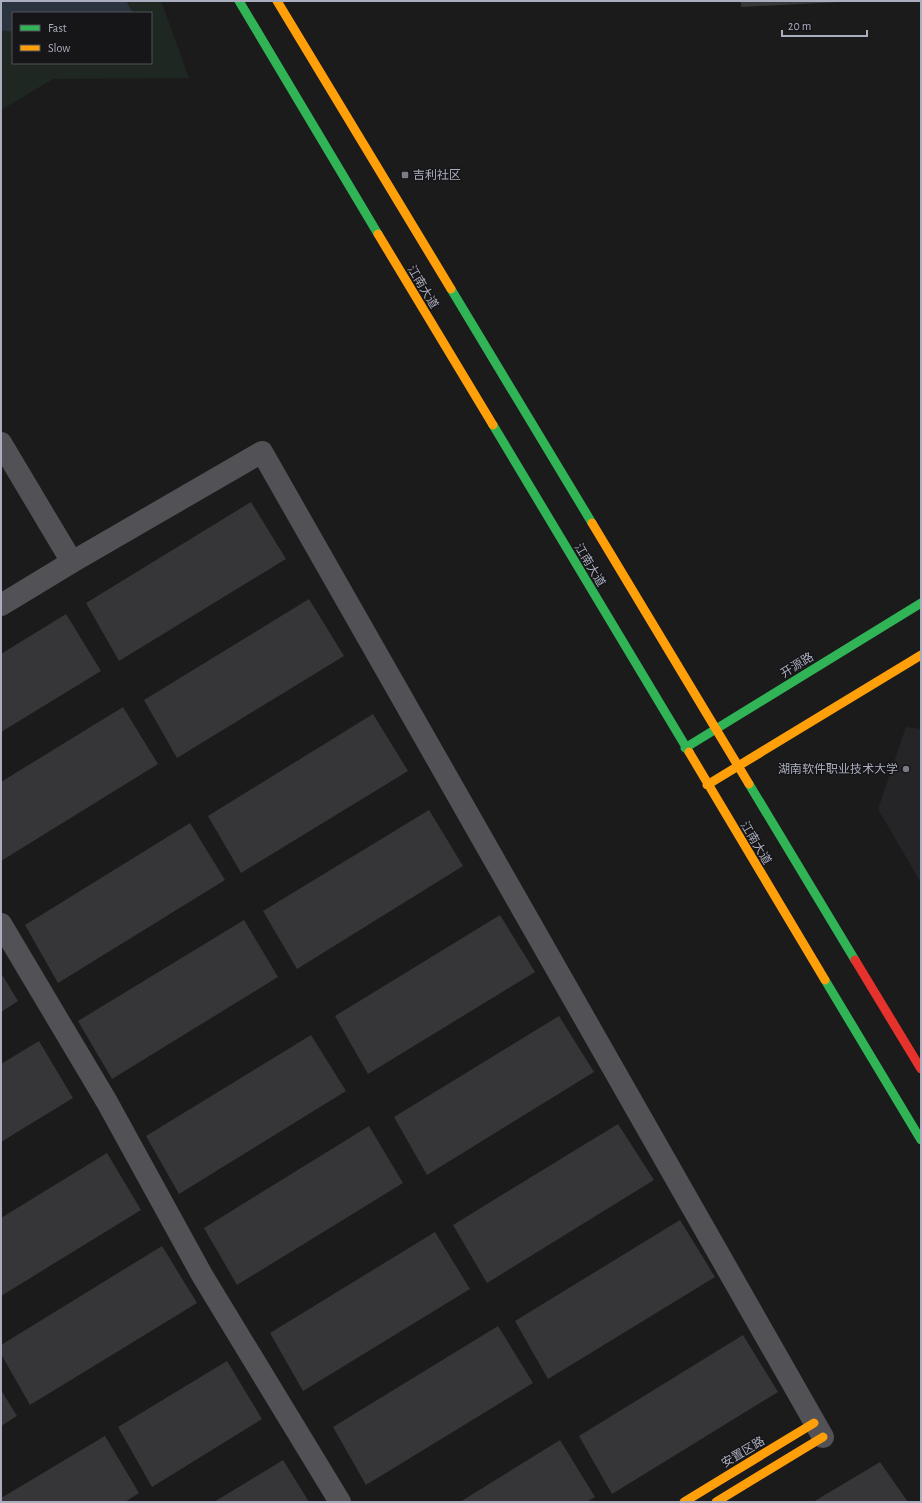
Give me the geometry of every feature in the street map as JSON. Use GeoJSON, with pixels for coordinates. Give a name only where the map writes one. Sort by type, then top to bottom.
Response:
{"type":"FeatureCollection","features":[{"type":"Feature","properties":{"kind":"main road","name":"江南大道"},"geometry":{"type":"LineString","coordinates":[[238,1],[921,1140]]}},
{"type":"Feature","properties":{"kind":"main road","name":"江南大道"},"geometry":{"type":"LineString","coordinates":[[277,1],[921,1069]]}},
{"type":"Feature","properties":{"kind":"main road","name":"开源路"},"geometry":{"type":"LineString","coordinates":[[686,748],[921,603]]}},
{"type":"Feature","properties":{"kind":"main road"},"geometry":{"type":"LineString","coordinates":[[707,785],[921,655]]}},
{"type":"Feature","properties":{"kind":"main road","name":"安置区路"},"geometry":{"type":"LineString","coordinates":[[684,1502],[818,1430]]}},
{"type":"Feature","properties":{"kind":"main road"},"geometry":{"type":"LineString","coordinates":[[716,1502],[818,1430]]}},
{"type":"Feature","properties":{"kind":"street"},"geometry":{"type":"LineString","coordinates":[[1,443],[72,562]]}},
{"type":"Feature","properties":{"kind":"street"},"geometry":{"type":"LineString","coordinates":[[1,605],[262,452],[818,1430]]}},
{"type":"Feature","properties":{"kind":"street"},"geometry":{"type":"LineString","coordinates":[[1,924],[106,1102],[202,1275],[340,1502]]}},
{"type":"Feature","properties":{"kind":"shaded area"},"geometry":{"type":"Polygon","coordinates":[[[1,1],[161,1],[189,78],[53,79],[1,110],[1,1]]]}},
{"type":"Feature","properties":{"kind":"shaded area","name":"湖南软件职业技术大学"},"geometry":{"type":"Polygon","coordinates":[[[906,727],[921,729],[921,883],[878,809],[906,727]]]}},
{"type":"Feature","properties":{"kind":"water"},"geometry":{"type":"Polygon","coordinates":[[[1,1],[126,1],[132,12],[12,12],[12,32],[1,30],[1,1]]]}},
{"type":"Feature","properties":{"kind":"building"},"geometry":{"type":"Polygon","coordinates":[[[741,1],[842,1],[842,2],[741,7],[741,1]]]}},
{"type":"Feature","properties":{"kind":"building"},"geometry":{"type":"Polygon","coordinates":[[[251,502],[286,559],[119,661],[86,603],[251,502]]]}},
{"type":"Feature","properties":{"kind":"building"},"geometry":{"type":"Polygon","coordinates":[[[309,599],[344,656],[177,758],[144,700],[309,599]]]}},
{"type":"Feature","properties":{"kind":"building"},"geometry":{"type":"Polygon","coordinates":[[[66,614],[101,671],[1,732],[1,654],[66,614]]]}},
{"type":"Feature","properties":{"kind":"building"},"geometry":{"type":"Polygon","coordinates":[[[123,707],[158,764],[1,861],[1,782],[123,707]]]}},
{"type":"Feature","properties":{"kind":"building"},"geometry":{"type":"Polygon","coordinates":[[[373,714],[408,771],[241,873],[208,816],[373,714]]]}},
{"type":"Feature","properties":{"kind":"building"},"geometry":{"type":"Polygon","coordinates":[[[429,810],[463,866],[297,969],[263,911],[429,810]]]}},
{"type":"Feature","properties":{"kind":"building"},"geometry":{"type":"Polygon","coordinates":[[[190,823],[225,880],[58,983],[25,925],[190,823]]]}},
{"type":"Feature","properties":{"kind":"building"},"geometry":{"type":"Polygon","coordinates":[[[500,915],[535,972],[368,1074],[335,1016],[500,915]]]}},
{"type":"Feature","properties":{"kind":"building"},"geometry":{"type":"Polygon","coordinates":[[[244,920],[278,977],[112,1079],[78,1021],[244,920]]]}},
{"type":"Feature","properties":{"kind":"building"},"geometry":{"type":"Polygon","coordinates":[[[1,973],[18,1001],[1,1012],[1,973]]]}},
{"type":"Feature","properties":{"kind":"building"},"geometry":{"type":"Polygon","coordinates":[[[559,1016],[594,1072],[427,1175],[394,1117],[559,1016]]]}},
{"type":"Feature","properties":{"kind":"building"},"geometry":{"type":"Polygon","coordinates":[[[311,1035],[346,1091],[179,1194],[146,1136],[311,1035]]]}},
{"type":"Feature","properties":{"kind":"building"},"geometry":{"type":"Polygon","coordinates":[[[39,1041],[73,1098],[1,1142],[1,1064],[39,1041]]]}},
{"type":"Feature","properties":{"kind":"building"},"geometry":{"type":"Polygon","coordinates":[[[618,1124],[654,1180],[487,1283],[453,1225],[618,1124]]]}},
{"type":"Feature","properties":{"kind":"building"},"geometry":{"type":"Polygon","coordinates":[[[369,1126],[403,1183],[237,1285],[204,1228],[369,1126]]]}},
{"type":"Feature","properties":{"kind":"building"},"geometry":{"type":"Polygon","coordinates":[[[107,1153],[141,1210],[1,1296],[1,1218],[107,1153]]]}},
{"type":"Feature","properties":{"kind":"building"},"geometry":{"type":"Polygon","coordinates":[[[680,1220],[715,1277],[548,1379],[515,1321],[680,1220]]]}},
{"type":"Feature","properties":{"kind":"building"},"geometry":{"type":"Polygon","coordinates":[[[435,1232],[470,1289],[303,1391],[270,1333],[435,1232]]]}},
{"type":"Feature","properties":{"kind":"building"},"geometry":{"type":"Polygon","coordinates":[[[162,1246],[197,1303],[30,1405],[1,1354],[1,1345],[162,1246]]]}},
{"type":"Feature","properties":{"kind":"building"},"geometry":{"type":"Polygon","coordinates":[[[498,1326],[533,1383],[366,1485],[333,1427],[498,1326]]]}},
{"type":"Feature","properties":{"kind":"building"},"geometry":{"type":"Polygon","coordinates":[[[743,1335],[778,1392],[612,1494],[579,1436],[743,1335]]]}},
{"type":"Feature","properties":{"kind":"building"},"geometry":{"type":"Polygon","coordinates":[[[227,1361],[262,1419],[152,1487],[118,1427],[227,1361]]]}},
{"type":"Feature","properties":{"kind":"building"},"geometry":{"type":"Polygon","coordinates":[[[1,1390],[17,1416],[1,1426],[1,1390]]]}},
{"type":"Feature","properties":{"kind":"building"},"geometry":{"type":"Polygon","coordinates":[[[105,1436],[139,1493],[125,1502],[1,1502],[1,1498],[105,1436]]]}},
{"type":"Feature","properties":{"kind":"building"},"geometry":{"type":"Polygon","coordinates":[[[560,1440],[595,1497],[587,1502],[460,1502],[560,1440]]]}},
{"type":"Feature","properties":{"kind":"building"},"geometry":{"type":"Polygon","coordinates":[[[283,1460],[309,1502],[214,1502],[283,1460]]]}},
{"type":"Feature","properties":{"kind":"building"},"geometry":{"type":"Polygon","coordinates":[[[880,1462],[908,1502],[813,1502],[880,1462]]]}},
{"type":"Feature","properties":{"kind":"traffic: fast"},"geometry":{"type":"LineString","coordinates":[[239,1],[378,234]]}},
{"type":"Feature","properties":{"kind":"traffic: fast"},"geometry":{"type":"LineString","coordinates":[[451,289],[592,523]]}},
{"type":"Feature","properties":{"kind":"traffic: fast"},"geometry":{"type":"LineString","coordinates":[[493,425],[689,752]]}},
{"type":"Feature","properties":{"kind":"traffic: fast"},"geometry":{"type":"LineString","coordinates":[[685,748],[921,603]]}},
{"type":"Feature","properties":{"kind":"traffic: fast"},"geometry":{"type":"LineString","coordinates":[[749,784],[855,960]]}},
{"type":"Feature","properties":{"kind":"traffic: fast"},"geometry":{"type":"LineString","coordinates":[[825,980],[921,1140]]}},
{"type":"Feature","properties":{"kind":"traffic: slow"},"geometry":{"type":"LineString","coordinates":[[277,1],[451,289]]}},
{"type":"Feature","properties":{"kind":"traffic: slow"},"geometry":{"type":"LineString","coordinates":[[378,234],[493,425]]}},
{"type":"Feature","properties":{"kind":"traffic: slow"},"geometry":{"type":"LineString","coordinates":[[592,523],[749,784]]}},
{"type":"Feature","properties":{"kind":"traffic: slow"},"geometry":{"type":"LineString","coordinates":[[707,785],[921,655]]}},
{"type":"Feature","properties":{"kind":"traffic: slow"},"geometry":{"type":"LineString","coordinates":[[689,752],[825,980]]}},
{"type":"Feature","properties":{"kind":"traffic: slow"},"geometry":{"type":"LineString","coordinates":[[684,1502],[814,1423]]}},
{"type":"Feature","properties":{"kind":"traffic: slow"},"geometry":{"type":"LineString","coordinates":[[716,1502],[823,1437]]}},
{"type":"Feature","properties":{"kind":"traffic: jam"},"geometry":{"type":"LineString","coordinates":[[855,960],[921,1069]]}},
{"type":"Feature","properties":{"kind":"place","name":"吉利社区"},"geometry":{"type":"Point","coordinates":[405,175]}},
{"type":"Feature","properties":{"kind":"place","name":"湖南软件职业技术大学"},"geometry":{"type":"Point","coordinates":[906,769]}}]}
